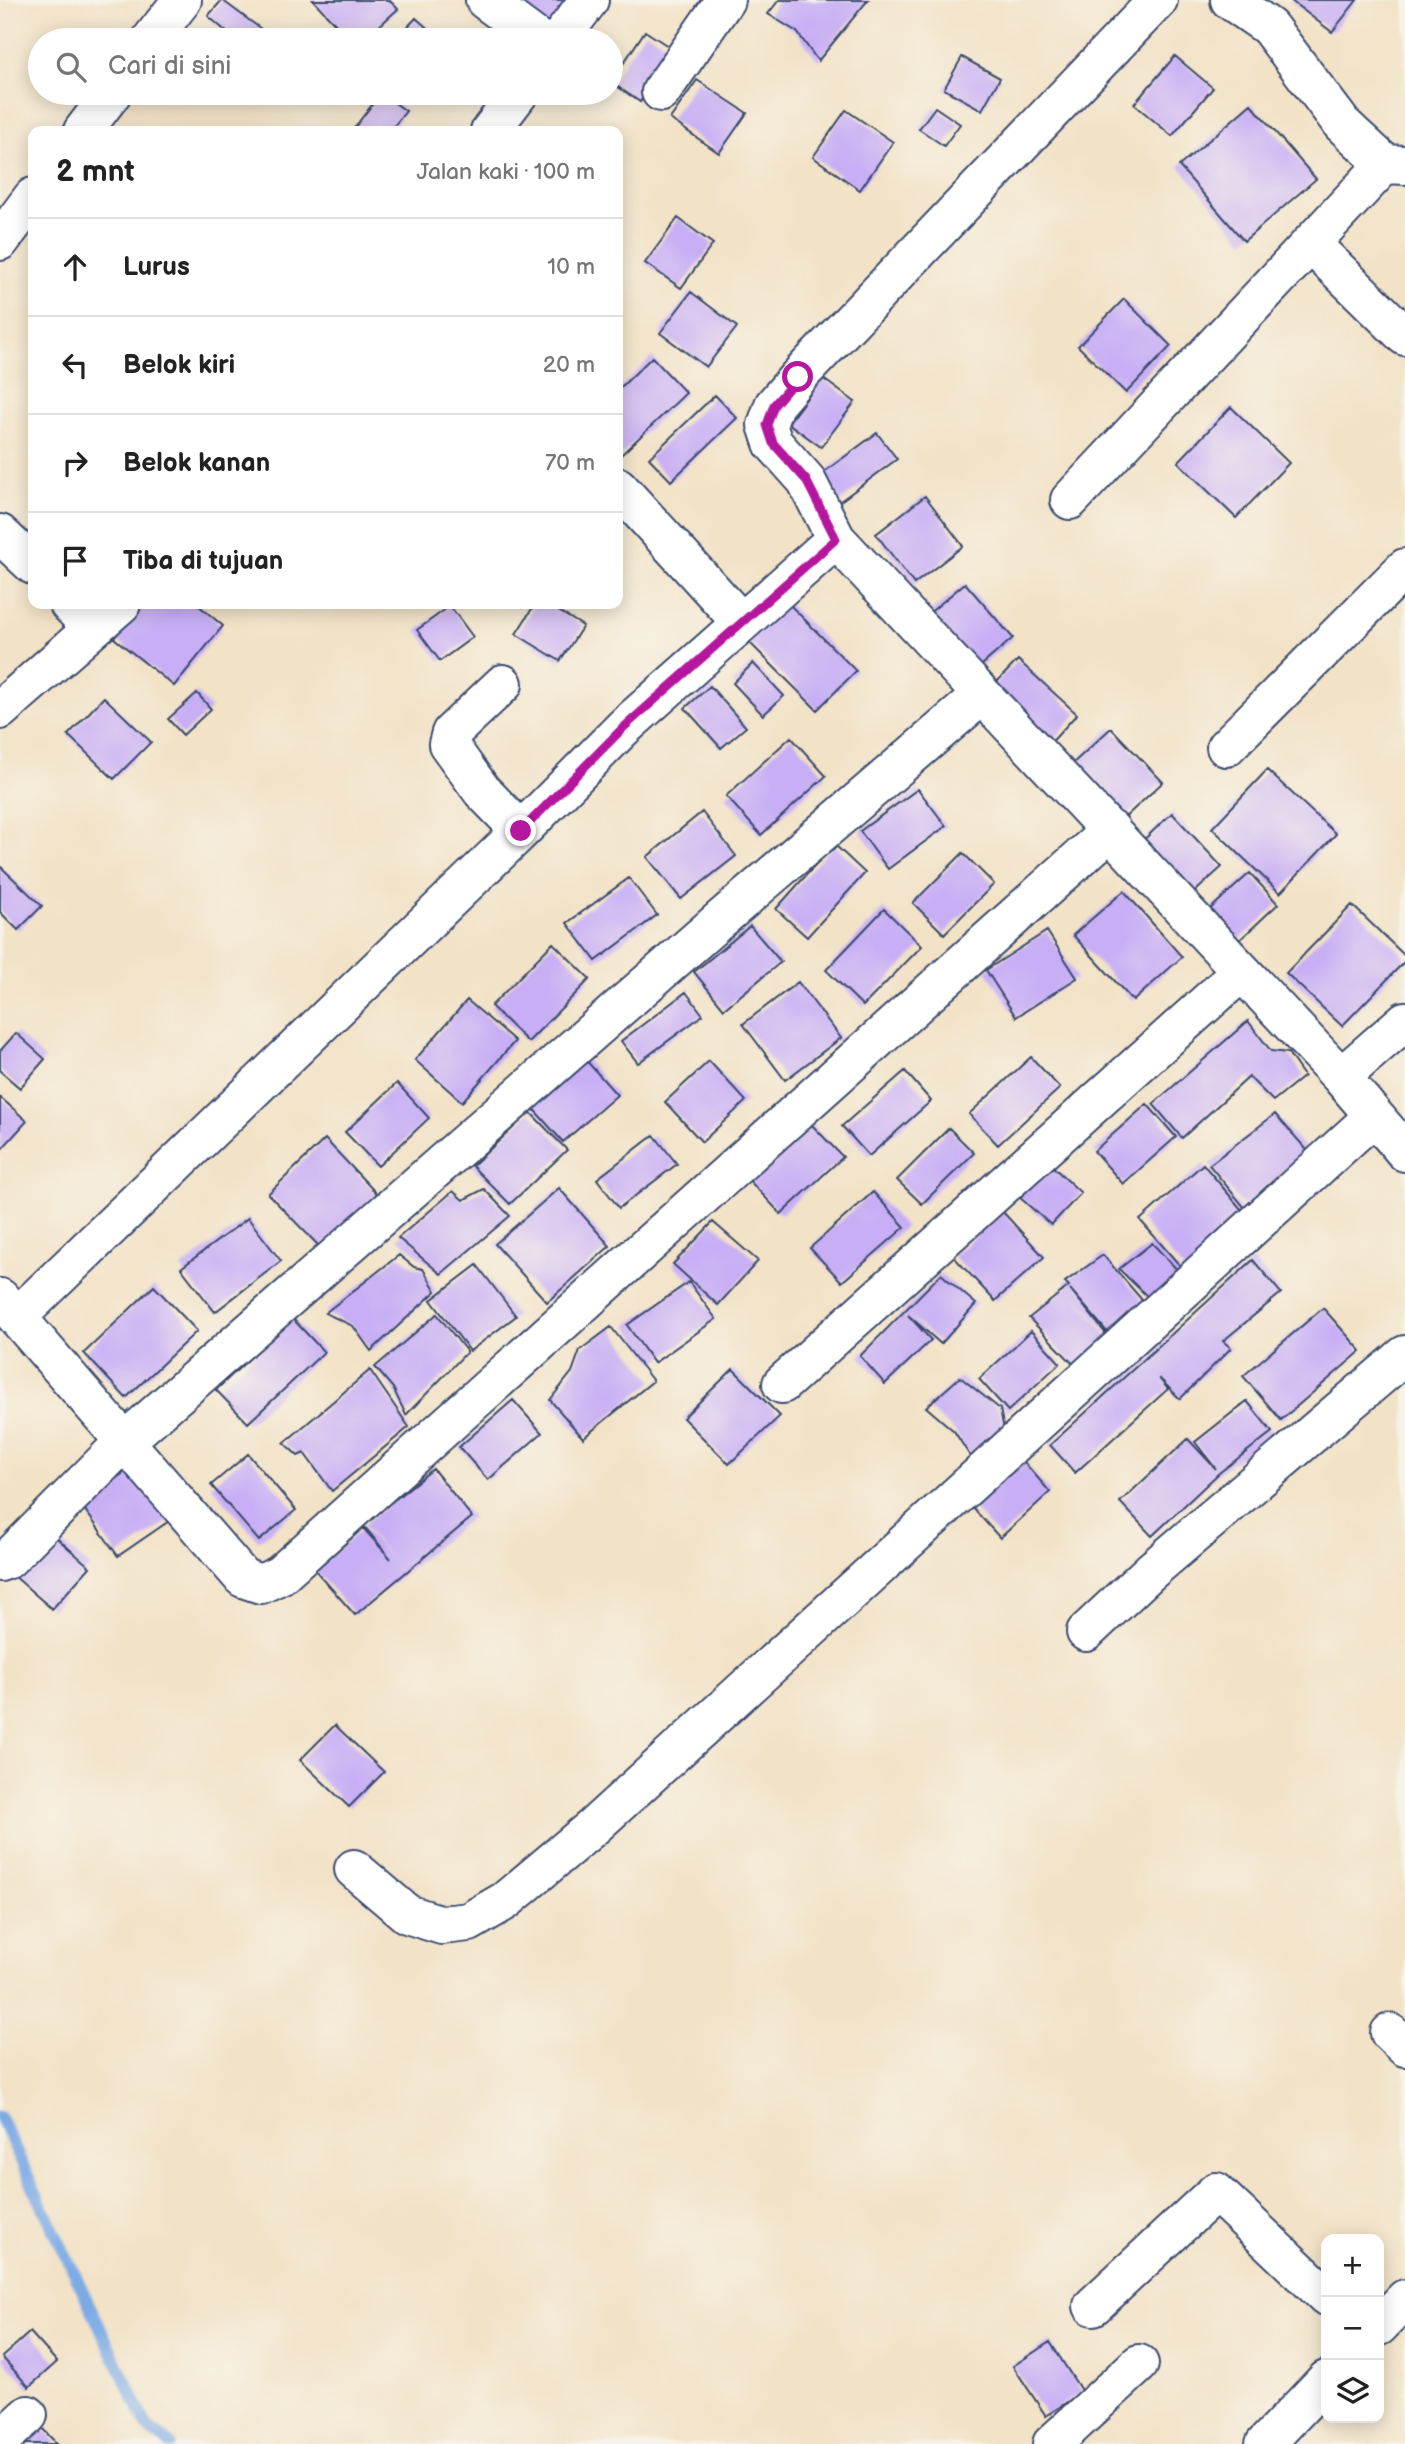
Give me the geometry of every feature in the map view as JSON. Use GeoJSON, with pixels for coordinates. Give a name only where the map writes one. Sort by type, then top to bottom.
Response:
{"type":"FeatureCollection","features":[{"type":"Feature","properties":{"kind":"street"},"geometry":{"type":"LineString","coordinates":[[160,28],[182,0]]}},
{"type":"Feature","properties":{"kind":"street"},"geometry":{"type":"LineString","coordinates":[[485,0],[523,28]]}},
{"type":"Feature","properties":{"kind":"street"},"geometry":{"type":"LineString","coordinates":[[568,28],[589,0]]}},
{"type":"Feature","properties":{"kind":"street"},"geometry":{"type":"LineString","coordinates":[[661,92],[725,0]]}},
{"type":"Feature","properties":{"kind":"street"},"geometry":{"type":"LineString","coordinates":[[1158,0],[798,377],[774,405],[767,425],[773,443],[806,480],[836,539],[1111,830],[1240,973],[1341,1077],[1405,1152]]}},
{"type":"Feature","properties":{"kind":"street"},"geometry":{"type":"LineString","coordinates":[[1070,500],[1311,244],[1395,164],[1342,124],[1269,27],[1230,0]]}},
{"type":"Feature","properties":{"kind":"street"},"geometry":{"type":"LineString","coordinates":[[87,126],[102,105]]}},
{"type":"Feature","properties":{"kind":"street"},"geometry":{"type":"LineString","coordinates":[[494,126],[510,105]]}},
{"type":"Feature","properties":{"kind":"street"},"geometry":{"type":"LineString","coordinates":[[0,241],[28,205]]}},
{"type":"Feature","properties":{"kind":"street"},"geometry":{"type":"LineString","coordinates":[[1311,244],[1405,336]]}},
{"type":"Feature","properties":{"kind":"street"},"geometry":{"type":"LineString","coordinates":[[623,492],[741,622]]}},
{"type":"Feature","properties":{"kind":"street"},"geometry":{"type":"LineString","coordinates":[[0,534],[28,560]]}},
{"type":"Feature","properties":{"kind":"street"},"geometry":{"type":"LineString","coordinates":[[836,539],[623,728],[521,831],[9,1307],[243,1578],[261,1584],[279,1575],[1111,830]]}},
{"type":"Feature","properties":{"kind":"street"},"geometry":{"type":"LineString","coordinates":[[1226,747],[1405,568]]}},
{"type":"Feature","properties":{"kind":"street"},"geometry":{"type":"LineString","coordinates":[[0,710],[80,616],[104,609]]}},
{"type":"Feature","properties":{"kind":"street"},"geometry":{"type":"LineString","coordinates":[[503,684],[451,733],[448,744],[482,791],[521,831]]}},
{"type":"Feature","properties":{"kind":"street"},"geometry":{"type":"LineString","coordinates":[[0,1562],[8,1559],[125,1441],[710,928],[982,695]]}},
{"type":"Feature","properties":{"kind":"street"},"geometry":{"type":"LineString","coordinates":[[782,1384],[1240,973]]}},
{"type":"Feature","properties":{"kind":"street"},"geometry":{"type":"LineString","coordinates":[[1341,1077],[1405,1021]]}},
{"type":"Feature","properties":{"kind":"street"},"geometry":{"type":"LineString","coordinates":[[354,1869],[407,1914],[442,1925],[469,1922],[505,1901],[593,1828],[1373,1117]]}},
{"type":"Feature","properties":{"kind":"street"},"geometry":{"type":"LineString","coordinates":[[1086,1632],[1151,1571],[1405,1355]]}},
{"type":"Feature","properties":{"kind":"street"},"geometry":{"type":"LineString","coordinates":[[1093,2306],[1216,2192],[1321,2291]]}},
{"type":"Feature","properties":{"kind":"street"},"geometry":{"type":"LineString","coordinates":[[1384,2321],[1405,2299]]}},
{"type":"Feature","properties":{"kind":"street"},"geometry":{"type":"LineString","coordinates":[[1052,2444],[1139,2364]]}},
{"type":"Feature","properties":{"kind":"street"},"geometry":{"type":"LineString","coordinates":[[1265,2444],[1321,2385]]}},
{"type":"Feature","properties":{"kind":"street"},"geometry":{"type":"LineString","coordinates":[[0,2440],[28,2415]]}},
{"type":"Feature","properties":{"kind":"building"},"geometry":{"type":"Polygon","coordinates":[[[222,0],[260,28],[222,28],[208,16],[222,0]]]}},
{"type":"Feature","properties":{"kind":"building"},"geometry":{"type":"Polygon","coordinates":[[[313,0],[389,0],[398,9],[377,28],[339,28],[313,0]]]}},
{"type":"Feature","properties":{"kind":"building"},"geometry":{"type":"Polygon","coordinates":[[[515,0],[577,0],[557,28],[547,28],[515,0]]]}},
{"type":"Feature","properties":{"kind":"building"},"geometry":{"type":"Polygon","coordinates":[[[779,0],[868,0],[818,61],[797,32],[768,14],[779,0]]]}},
{"type":"Feature","properties":{"kind":"building"},"geometry":{"type":"Polygon","coordinates":[[[1290,0],[1357,0],[1332,32],[1290,0]]]}},
{"type":"Feature","properties":{"kind":"building"},"geometry":{"type":"Polygon","coordinates":[[[416,18],[427,28],[406,28],[416,18]]]}},
{"type":"Feature","properties":{"kind":"building"},"geometry":{"type":"Polygon","coordinates":[[[645,31],[674,50],[640,102],[623,90],[623,64],[645,31]]]}},
{"type":"Feature","properties":{"kind":"building"},"geometry":{"type":"Polygon","coordinates":[[[1175,56],[1213,88],[1172,136],[1134,104],[1175,56]]]}},
{"type":"Feature","properties":{"kind":"building"},"geometry":{"type":"Polygon","coordinates":[[[962,57],[1000,78],[982,110],[944,89],[962,57]]]}},
{"type":"Feature","properties":{"kind":"building"},"geometry":{"type":"Polygon","coordinates":[[[697,80],[747,113],[719,153],[670,119],[697,80]]]}},
{"type":"Feature","properties":{"kind":"building"},"geometry":{"type":"Polygon","coordinates":[[[1251,104],[1316,179],[1244,241],[1179,166],[1251,104]]]}},
{"type":"Feature","properties":{"kind":"building"},"geometry":{"type":"Polygon","coordinates":[[[372,105],[398,105],[406,111],[394,126],[356,126],[372,105]]]}},
{"type":"Feature","properties":{"kind":"building"},"geometry":{"type":"Polygon","coordinates":[[[935,107],[960,124],[944,146],[919,129],[935,107]]]}},
{"type":"Feature","properties":{"kind":"building"},"geometry":{"type":"Polygon","coordinates":[[[846,110],[893,142],[860,190],[813,157],[846,110]]]}},
{"type":"Feature","properties":{"kind":"building"},"geometry":{"type":"Polygon","coordinates":[[[678,218],[713,244],[681,288],[645,263],[678,218]]]}},
{"type":"Feature","properties":{"kind":"building"},"geometry":{"type":"Polygon","coordinates":[[[691,292],[737,327],[706,367],[660,333],[691,292]]]}},
{"type":"Feature","properties":{"kind":"building"},"geometry":{"type":"Polygon","coordinates":[[[1124,299],[1171,346],[1126,393],[1078,346],[1124,299]]]}},
{"type":"Feature","properties":{"kind":"building"},"geometry":{"type":"Polygon","coordinates":[[[652,357],[686,393],[623,453],[623,385],[652,357]]]}},
{"type":"Feature","properties":{"kind":"building"},"geometry":{"type":"Polygon","coordinates":[[[822,378],[855,402],[821,447],[788,423],[822,378]]]}},
{"type":"Feature","properties":{"kind":"building"},"geometry":{"type":"Polygon","coordinates":[[[715,395],[737,418],[671,481],[649,458],[715,395]]]}},
{"type":"Feature","properties":{"kind":"building"},"geometry":{"type":"Polygon","coordinates":[[[1231,407],[1289,463],[1236,518],[1178,462],[1231,407]]]}},
{"type":"Feature","properties":{"kind":"building"},"geometry":{"type":"Polygon","coordinates":[[[877,433],[897,459],[839,502],[820,475],[877,433]]]}},
{"type":"Feature","properties":{"kind":"building"},"geometry":{"type":"Polygon","coordinates":[[[925,496],[963,546],[914,584],[876,534],[925,496]]]}},
{"type":"Feature","properties":{"kind":"building"},"geometry":{"type":"Polygon","coordinates":[[[965,583],[1013,638],[975,671],[927,615],[965,583]]]}},
{"type":"Feature","properties":{"kind":"building"},"geometry":{"type":"Polygon","coordinates":[[[783,598],[856,671],[817,710],[744,637],[783,598]]]}},
{"type":"Feature","properties":{"kind":"building"},"geometry":{"type":"Polygon","coordinates":[[[138,609],[203,609],[223,626],[174,686],[114,638],[138,609]]]}},
{"type":"Feature","properties":{"kind":"building"},"geometry":{"type":"Polygon","coordinates":[[[446,609],[452,609],[473,637],[440,661],[417,630],[446,609]]]}},
{"type":"Feature","properties":{"kind":"building"},"geometry":{"type":"Polygon","coordinates":[[[532,609],[555,609],[583,626],[560,661],[516,634],[532,609]]]}},
{"type":"Feature","properties":{"kind":"building"},"geometry":{"type":"Polygon","coordinates":[[[1018,660],[1077,714],[1047,747],[986,693],[1018,660]]]}},
{"type":"Feature","properties":{"kind":"building"},"geometry":{"type":"Polygon","coordinates":[[[753,663],[784,696],[763,715],[733,683],[753,663]]]}},
{"type":"Feature","properties":{"kind":"building"},"geometry":{"type":"Polygon","coordinates":[[[710,686],[746,727],[721,748],[685,708],[710,686]]]}},
{"type":"Feature","properties":{"kind":"building"},"geometry":{"type":"Polygon","coordinates":[[[197,693],[211,709],[183,735],[168,719],[197,693]]]}},
{"type":"Feature","properties":{"kind":"building"},"geometry":{"type":"Polygon","coordinates":[[[104,697],[151,742],[114,779],[68,735],[104,697]]]}},
{"type":"Feature","properties":{"kind":"building"},"geometry":{"type":"Polygon","coordinates":[[[1111,728],[1163,782],[1121,821],[1070,766],[1111,728]]]}},
{"type":"Feature","properties":{"kind":"building"},"geometry":{"type":"Polygon","coordinates":[[[791,737],[826,776],[761,835],[726,796],[791,737]]]}},
{"type":"Feature","properties":{"kind":"building"},"geometry":{"type":"Polygon","coordinates":[[[1267,770],[1336,834],[1280,893],[1212,828],[1267,770]]]}},
{"type":"Feature","properties":{"kind":"building"},"geometry":{"type":"Polygon","coordinates":[[[918,789],[946,826],[888,869],[860,831],[918,789]]]}},
{"type":"Feature","properties":{"kind":"building"},"geometry":{"type":"Polygon","coordinates":[[[702,812],[736,856],[681,899],[647,857],[702,812]]]}},
{"type":"Feature","properties":{"kind":"building"},"geometry":{"type":"Polygon","coordinates":[[[1172,813],[1222,867],[1185,901],[1135,848],[1172,813]]]}},
{"type":"Feature","properties":{"kind":"building"},"geometry":{"type":"Polygon","coordinates":[[[834,844],[865,873],[807,937],[776,909],[834,844]]]}},
{"type":"Feature","properties":{"kind":"building"},"geometry":{"type":"Polygon","coordinates":[[[963,853],[994,884],[944,934],[913,903],[963,853]]]}},
{"type":"Feature","properties":{"kind":"building"},"geometry":{"type":"Polygon","coordinates":[[[0,866],[42,906],[18,930],[0,912],[0,866]]]}},
{"type":"Feature","properties":{"kind":"building"},"geometry":{"type":"Polygon","coordinates":[[[1250,873],[1278,904],[1229,950],[1199,919],[1250,873]]]}},
{"type":"Feature","properties":{"kind":"building"},"geometry":{"type":"Polygon","coordinates":[[[629,878],[657,915],[596,961],[567,923],[629,878]]]}},
{"type":"Feature","properties":{"kind":"building"},"geometry":{"type":"Polygon","coordinates":[[[1124,891],[1182,957],[1133,1001],[1073,935],[1124,891]]]}},
{"type":"Feature","properties":{"kind":"building"},"geometry":{"type":"Polygon","coordinates":[[[1352,905],[1405,956],[1405,961],[1342,1026],[1286,973],[1352,905]]]}},
{"type":"Feature","properties":{"kind":"building"},"geometry":{"type":"Polygon","coordinates":[[[884,909],[922,946],[863,1006],[826,970],[884,909]]]}},
{"type":"Feature","properties":{"kind":"building"},"geometry":{"type":"Polygon","coordinates":[[[750,926],[781,962],[724,1009],[694,972],[750,926]]]}},
{"type":"Feature","properties":{"kind":"building"},"geometry":{"type":"Polygon","coordinates":[[[1047,931],[1077,978],[1016,1017],[986,970],[1047,931]]]}},
{"type":"Feature","properties":{"kind":"building"},"geometry":{"type":"Polygon","coordinates":[[[553,943],[590,979],[528,1042],[491,1006],[553,943]]]}},
{"type":"Feature","properties":{"kind":"building"},"geometry":{"type":"Polygon","coordinates":[[[798,982],[841,1038],[785,1080],[743,1024],[798,982]]]}},
{"type":"Feature","properties":{"kind":"building"},"geometry":{"type":"Polygon","coordinates":[[[686,992],[703,1015],[638,1063],[621,1041],[686,992]]]}},
{"type":"Feature","properties":{"kind":"building"},"geometry":{"type":"Polygon","coordinates":[[[467,1000],[515,1041],[462,1102],[415,1060],[467,1000]]]}},
{"type":"Feature","properties":{"kind":"building"},"geometry":{"type":"Polygon","coordinates":[[[1248,1021],[1271,1051],[1288,1053],[1304,1076],[1273,1101],[1249,1077],[1182,1138],[1153,1104],[1248,1021]]]}},
{"type":"Feature","properties":{"kind":"building"},"geometry":{"type":"Polygon","coordinates":[[[16,1033],[45,1059],[20,1088],[0,1071],[0,1051],[16,1033]]]}},
{"type":"Feature","properties":{"kind":"building"},"geometry":{"type":"Polygon","coordinates":[[[1031,1057],[1060,1088],[998,1145],[969,1114],[1031,1057]]]}},
{"type":"Feature","properties":{"kind":"building"},"geometry":{"type":"Polygon","coordinates":[[[584,1058],[617,1095],[563,1142],[530,1105],[584,1058]]]}},
{"type":"Feature","properties":{"kind":"building"},"geometry":{"type":"Polygon","coordinates":[[[709,1061],[746,1101],[702,1142],[665,1102],[709,1061]]]}},
{"type":"Feature","properties":{"kind":"building"},"geometry":{"type":"Polygon","coordinates":[[[905,1071],[931,1101],[869,1156],[842,1126],[905,1071]]]}},
{"type":"Feature","properties":{"kind":"building"},"geometry":{"type":"Polygon","coordinates":[[[397,1083],[429,1118],[378,1166],[345,1132],[397,1083]]]}},
{"type":"Feature","properties":{"kind":"building"},"geometry":{"type":"Polygon","coordinates":[[[0,1097],[27,1121],[0,1151],[0,1097]]]}},
{"type":"Feature","properties":{"kind":"building"},"geometry":{"type":"Polygon","coordinates":[[[1147,1104],[1176,1137],[1123,1184],[1094,1151],[1147,1104]]]}},
{"type":"Feature","properties":{"kind":"building"},"geometry":{"type":"Polygon","coordinates":[[[530,1112],[567,1150],[510,1204],[472,1166],[530,1112]]]}},
{"type":"Feature","properties":{"kind":"building"},"geometry":{"type":"Polygon","coordinates":[[[1275,1114],[1315,1159],[1285,1190],[1272,1182],[1245,1208],[1209,1165],[1275,1114]]]}},
{"type":"Feature","properties":{"kind":"building"},"geometry":{"type":"Polygon","coordinates":[[[808,1121],[843,1157],[781,1214],[747,1178],[808,1121]]]}},
{"type":"Feature","properties":{"kind":"building"},"geometry":{"type":"Polygon","coordinates":[[[949,1128],[974,1153],[922,1204],[897,1180],[949,1128]]]}},
{"type":"Feature","properties":{"kind":"building"},"geometry":{"type":"Polygon","coordinates":[[[654,1135],[677,1164],[619,1208],[597,1179],[654,1135]]]}},
{"type":"Feature","properties":{"kind":"building"},"geometry":{"type":"Polygon","coordinates":[[[325,1139],[377,1194],[320,1247],[268,1194],[325,1139]]]}},
{"type":"Feature","properties":{"kind":"building"},"geometry":{"type":"Polygon","coordinates":[[[1049,1163],[1081,1193],[1051,1225],[1018,1196],[1049,1163]]]}},
{"type":"Feature","properties":{"kind":"building"},"geometry":{"type":"Polygon","coordinates":[[[1203,1164],[1252,1222],[1189,1276],[1140,1220],[1203,1164]]]}},
{"type":"Feature","properties":{"kind":"building"},"geometry":{"type":"Polygon","coordinates":[[[559,1188],[610,1246],[547,1302],[495,1244],[559,1188]]]}},
{"type":"Feature","properties":{"kind":"building"},"geometry":{"type":"Polygon","coordinates":[[[484,1189],[510,1216],[441,1274],[398,1238],[453,1191],[463,1200],[484,1189]]]}},
{"type":"Feature","properties":{"kind":"building"},"geometry":{"type":"Polygon","coordinates":[[[873,1192],[905,1227],[842,1282],[810,1248],[873,1192]]]}},
{"type":"Feature","properties":{"kind":"building"},"geometry":{"type":"Polygon","coordinates":[[[1003,1212],[1044,1257],[995,1301],[953,1256],[1003,1212]]]}},
{"type":"Feature","properties":{"kind":"building"},"geometry":{"type":"Polygon","coordinates":[[[248,1218],[281,1261],[215,1312],[181,1268],[248,1218]]]}},
{"type":"Feature","properties":{"kind":"building"},"geometry":{"type":"Polygon","coordinates":[[[713,1222],[758,1261],[718,1305],[673,1264],[713,1222]]]}},
{"type":"Feature","properties":{"kind":"building"},"geometry":{"type":"Polygon","coordinates":[[[1152,1243],[1183,1276],[1153,1302],[1119,1269],[1152,1243]]]}},
{"type":"Feature","properties":{"kind":"building"},"geometry":{"type":"Polygon","coordinates":[[[399,1255],[414,1267],[423,1269],[436,1291],[371,1351],[353,1326],[325,1313],[399,1255]]]}},
{"type":"Feature","properties":{"kind":"building"},"geometry":{"type":"Polygon","coordinates":[[[1103,1255],[1149,1308],[1114,1340],[1070,1289],[1110,1339],[1079,1370],[1029,1318],[1069,1286],[1065,1282],[1103,1255]]]}},
{"type":"Feature","properties":{"kind":"building"},"geometry":{"type":"Polygon","coordinates":[[[1253,1260],[1281,1293],[1223,1341],[1231,1348],[1180,1399],[1159,1378],[1168,1389],[1075,1473],[1050,1445],[1253,1260]]]}},
{"type":"Feature","properties":{"kind":"building"},"geometry":{"type":"Polygon","coordinates":[[[477,1265],[516,1316],[470,1351],[431,1300],[477,1265]]]}},
{"type":"Feature","properties":{"kind":"building"},"geometry":{"type":"Polygon","coordinates":[[[941,1274],[976,1304],[941,1344],[908,1315],[931,1340],[885,1384],[860,1356],[941,1274]]]}},
{"type":"Feature","properties":{"kind":"building"},"geometry":{"type":"Polygon","coordinates":[[[689,1282],[716,1319],[654,1363],[627,1325],[689,1282]]]}},
{"type":"Feature","properties":{"kind":"building"},"geometry":{"type":"Polygon","coordinates":[[[154,1286],[197,1331],[126,1398],[84,1353],[154,1286]]]}},
{"type":"Feature","properties":{"kind":"building"},"geometry":{"type":"Polygon","coordinates":[[[1323,1308],[1361,1351],[1281,1420],[1243,1376],[1323,1308]]]}},
{"type":"Feature","properties":{"kind":"building"},"geometry":{"type":"Polygon","coordinates":[[[437,1314],[467,1352],[406,1415],[393,1388],[375,1367],[437,1314]]]}},
{"type":"Feature","properties":{"kind":"building"},"geometry":{"type":"Polygon","coordinates":[[[292,1318],[324,1352],[248,1423],[216,1390],[292,1318]]]}},
{"type":"Feature","properties":{"kind":"building"},"geometry":{"type":"Polygon","coordinates":[[[611,1327],[653,1381],[583,1438],[550,1400],[572,1372],[580,1350],[611,1327]]]}},
{"type":"Feature","properties":{"kind":"building"},"geometry":{"type":"Polygon","coordinates":[[[1031,1331],[1060,1363],[1008,1411],[979,1379],[1031,1331]]]}},
{"type":"Feature","properties":{"kind":"building"},"geometry":{"type":"Polygon","coordinates":[[[733,1369],[780,1416],[729,1464],[683,1418],[733,1369]]]}},
{"type":"Feature","properties":{"kind":"building"},"geometry":{"type":"Polygon","coordinates":[[[370,1370],[409,1427],[332,1491],[304,1453],[298,1456],[284,1443],[370,1370]]]}},
{"type":"Feature","properties":{"kind":"building"},"geometry":{"type":"Polygon","coordinates":[[[960,1377],[1000,1409],[1005,1435],[972,1459],[954,1431],[926,1407],[960,1377]]]}},
{"type":"Feature","properties":{"kind":"building"},"geometry":{"type":"Polygon","coordinates":[[[513,1400],[542,1433],[488,1480],[459,1447],[513,1400]]]}},
{"type":"Feature","properties":{"kind":"building"},"geometry":{"type":"Polygon","coordinates":[[[1247,1401],[1272,1432],[1219,1473],[1152,1536],[1120,1502],[1188,1439],[1216,1469],[1195,1442],[1247,1401]]]}},
{"type":"Feature","properties":{"kind":"building"},"geometry":{"type":"Polygon","coordinates":[[[248,1454],[296,1510],[259,1541],[211,1485],[248,1454]]]}},
{"type":"Feature","properties":{"kind":"building"},"geometry":{"type":"Polygon","coordinates":[[[1023,1461],[1050,1492],[1000,1538],[972,1507],[1023,1461]]]}},
{"type":"Feature","properties":{"kind":"building"},"geometry":{"type":"Polygon","coordinates":[[[134,1466],[172,1519],[118,1556],[80,1503],[134,1466]]]}},
{"type":"Feature","properties":{"kind":"building"},"geometry":{"type":"Polygon","coordinates":[[[433,1469],[472,1517],[355,1615],[315,1570],[363,1528],[391,1559],[363,1525],[433,1469]]]}},
{"type":"Feature","properties":{"kind":"building"},"geometry":{"type":"Polygon","coordinates":[[[51,1533],[90,1567],[52,1609],[13,1575],[51,1533]]]}},
{"type":"Feature","properties":{"kind":"building"},"geometry":{"type":"Polygon","coordinates":[[[335,1725],[384,1772],[349,1807],[300,1760],[335,1725]]]}},
{"type":"Feature","properties":{"kind":"building"},"geometry":{"type":"Polygon","coordinates":[[[30,2332],[57,2362],[29,2387],[2,2357],[30,2332]]]}},
{"type":"Feature","properties":{"kind":"building"},"geometry":{"type":"Polygon","coordinates":[[[1050,2342],[1082,2392],[1046,2416],[1013,2366],[1050,2342]]]}},
{"type":"Feature","properties":{"kind":"building"},"geometry":{"type":"Polygon","coordinates":[[[41,2427],[57,2444],[22,2444],[41,2427]]]}},
{"type":"Feature","properties":{"kind":"waterway"},"geometry":{"type":"LineString","coordinates":[[0,2117],[148,2428],[171,2444]]}},
{"type":"Feature","properties":{"kind":"route"},"geometry":{"type":"LineString","coordinates":[[521,831],[623,728],[836,539],[806,480],[773,443],[767,425],[774,405],[798,377]]}}]}
